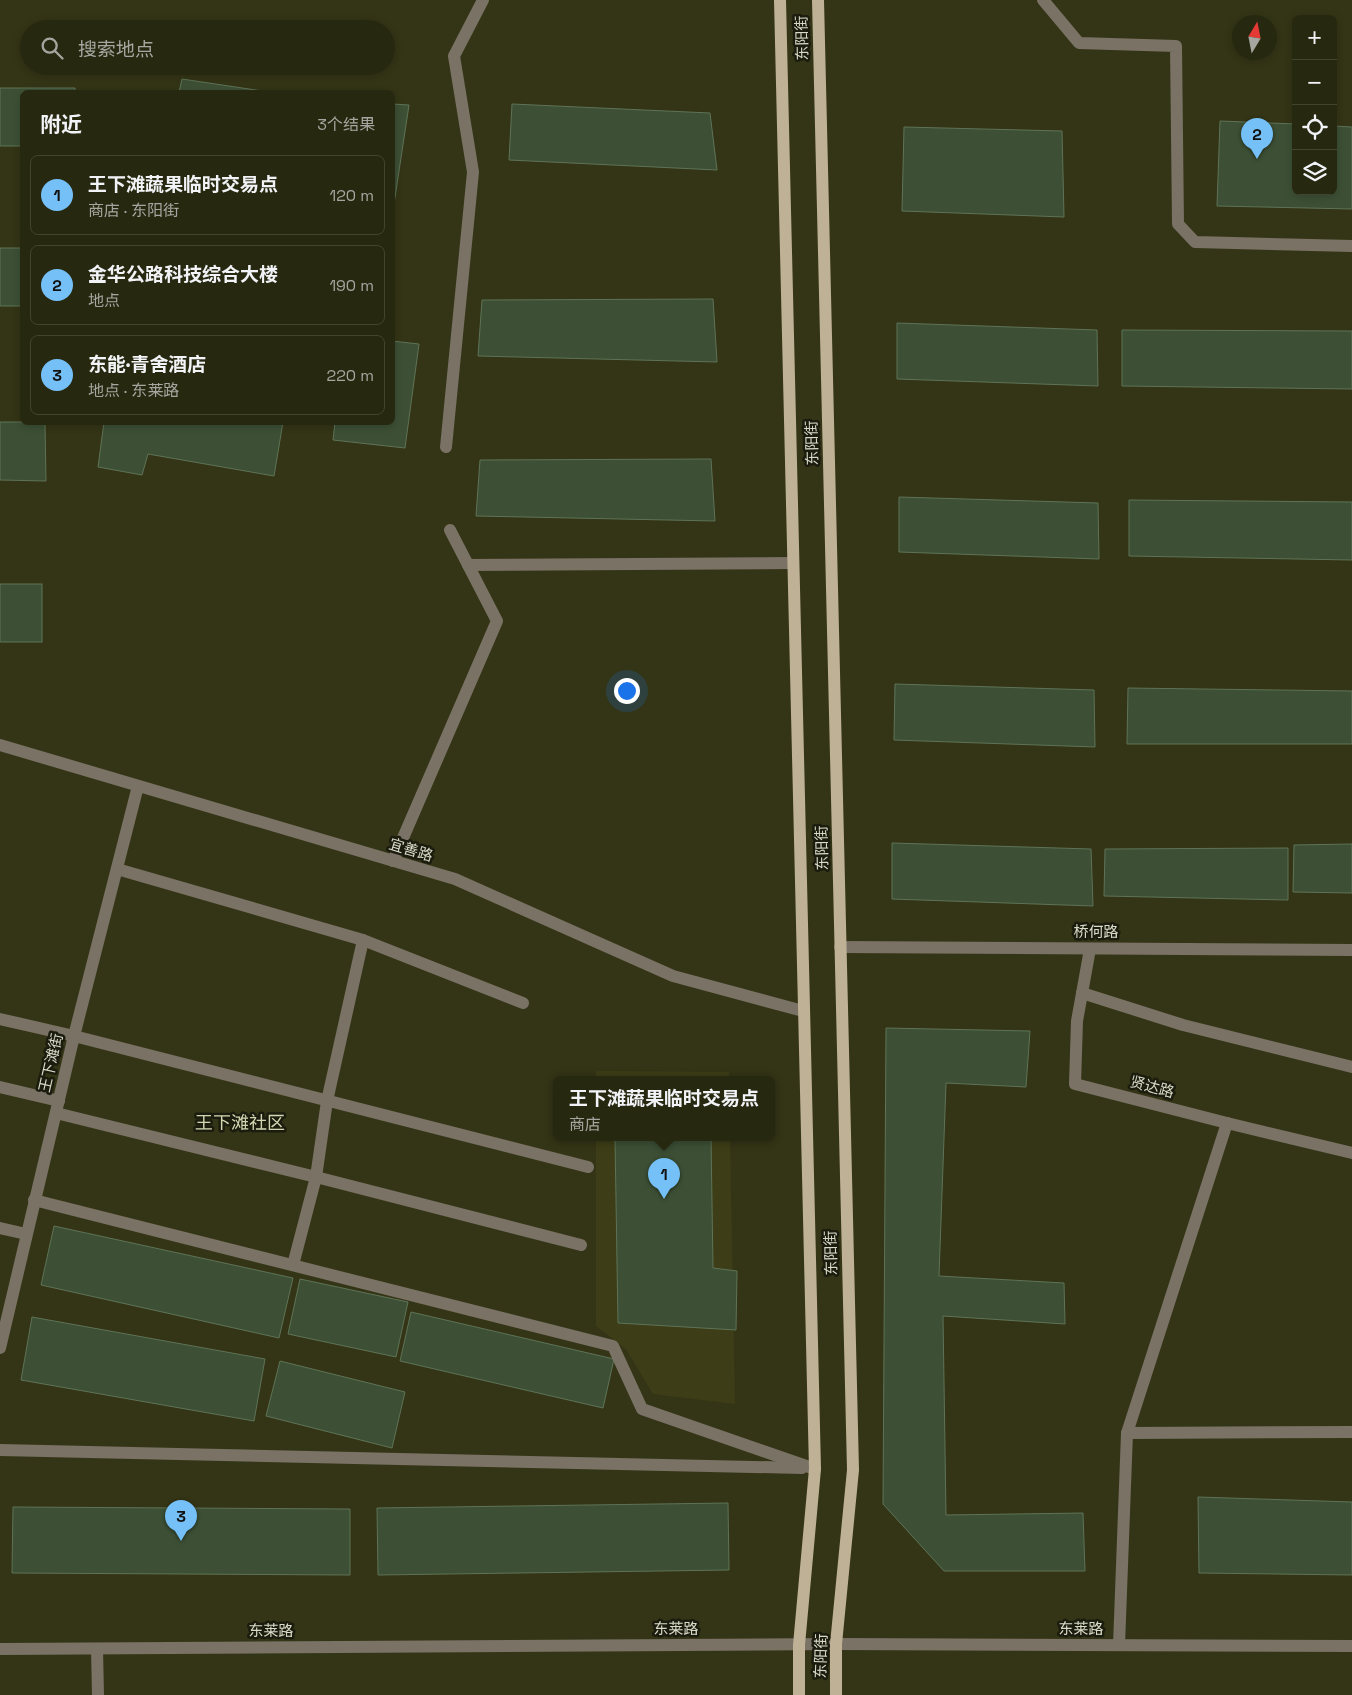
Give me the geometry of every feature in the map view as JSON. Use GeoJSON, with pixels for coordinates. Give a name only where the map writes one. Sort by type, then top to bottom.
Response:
{"type":"FeatureCollection","features":[{"type":"Feature","properties":{"kind":"main road","name":"东阳街"},"geometry":{"type":"LineString","coordinates":[[780,0],[814,1469],[799,1645],[799,1695]]}},
{"type":"Feature","properties":{"kind":"main road","name":"东阳街"},"geometry":{"type":"LineString","coordinates":[[818,0],[853,1470],[836,1644],[836,1695]]}},
{"type":"Feature","properties":{"kind":"street"},"geometry":{"type":"LineString","coordinates":[[446,447],[473,172],[454,56],[483,0]]}},
{"type":"Feature","properties":{"kind":"street"},"geometry":{"type":"LineString","coordinates":[[1042,0],[1079,43],[1176,46],[1178,224],[1195,242],[1352,246]]}},
{"type":"Feature","properties":{"kind":"street"},"geometry":{"type":"LineString","coordinates":[[393,861],[497,621],[450,530]]}},
{"type":"Feature","properties":{"kind":"street"},"geometry":{"type":"LineString","coordinates":[[468,564],[793,563]]}},
{"type":"Feature","properties":{"kind":"street","name":"宜善路"},"geometry":{"type":"LineString","coordinates":[[0,745],[455,880],[673,976],[803,1011]]}},
{"type":"Feature","properties":{"kind":"street","name":"王下滩街"},"geometry":{"type":"LineString","coordinates":[[0,1348],[74,1036],[138,786]]}},
{"type":"Feature","properties":{"kind":"street"},"geometry":{"type":"LineString","coordinates":[[117,869],[363,940],[523,1003]]}},
{"type":"Feature","properties":{"kind":"street"},"geometry":{"type":"LineString","coordinates":[[293,1265],[316,1177],[327,1100],[363,940]]}},
{"type":"Feature","properties":{"kind":"street","name":"桥何路"},"geometry":{"type":"LineString","coordinates":[[840,947],[1352,950]]}},
{"type":"Feature","properties":{"kind":"street","name":"贤达路"},"geometry":{"type":"LineString","coordinates":[[1090,949],[1077,1022],[1075,1084],[1227,1123],[1352,1152]]}},
{"type":"Feature","properties":{"kind":"street"},"geometry":{"type":"LineString","coordinates":[[1082,992],[1183,1025],[1351,1066]]}},
{"type":"Feature","properties":{"kind":"street"},"geometry":{"type":"LineString","coordinates":[[0,1019],[74,1036],[588,1167]]}},
{"type":"Feature","properties":{"kind":"street"},"geometry":{"type":"LineString","coordinates":[[0,1088],[57,1107],[316,1177],[581,1245]]}},
{"type":"Feature","properties":{"kind":"street"},"geometry":{"type":"LineString","coordinates":[[1119,1645],[1127,1433],[1227,1123]]}},
{"type":"Feature","properties":{"kind":"street"},"geometry":{"type":"LineString","coordinates":[[34,1200],[613,1346],[642,1409],[814,1469]]}},
{"type":"Feature","properties":{"kind":"street"},"geometry":{"type":"LineString","coordinates":[[0,1228],[26,1234]]}},
{"type":"Feature","properties":{"kind":"street"},"geometry":{"type":"LineString","coordinates":[[1127,1433],[1352,1432]]}},
{"type":"Feature","properties":{"kind":"street"},"geometry":{"type":"LineString","coordinates":[[0,1450],[814,1469]]}},
{"type":"Feature","properties":{"kind":"street","name":"东莱路"},"geometry":{"type":"LineString","coordinates":[[0,1649],[836,1644],[1352,1646]]}},
{"type":"Feature","properties":{"kind":"street"},"geometry":{"type":"LineString","coordinates":[[97,1649],[98,1695]]}},
{"type":"Feature","properties":{"kind":"shaded area"},"geometry":{"type":"Polygon","coordinates":[[[596,1071],[729,1072],[729,1076],[596,1076],[596,1071]]]}},
{"type":"Feature","properties":{"kind":"shaded area"},"geometry":{"type":"Polygon","coordinates":[[[596,1141],[730,1141],[735,1404],[653,1394],[626,1349],[596,1326],[596,1141]]]}},
{"type":"Feature","properties":{"kind":"building"},"geometry":{"type":"Polygon","coordinates":[[[182,79],[256,90],[179,90],[182,79]]]}},
{"type":"Feature","properties":{"kind":"building"},"geometry":{"type":"Polygon","coordinates":[[[0,88],[75,88],[75,90],[20,90],[20,146],[0,146],[0,88]]]}},
{"type":"Feature","properties":{"kind":"building"},"geometry":{"type":"Polygon","coordinates":[[[395,104],[409,105],[395,197],[395,104]]]}},
{"type":"Feature","properties":{"kind":"building"},"geometry":{"type":"Polygon","coordinates":[[[512,104],[710,113],[717,170],[509,160],[512,104]]]}},
{"type":"Feature","properties":{"kind":"building"},"geometry":{"type":"Polygon","coordinates":[[[1220,121],[1292,124],[1292,195],[1337,195],[1337,126],[1352,127],[1352,209],[1217,206],[1220,121]]]}},
{"type":"Feature","properties":{"kind":"building"},"geometry":{"type":"Polygon","coordinates":[[[904,127],[1062,131],[1064,217],[902,211],[904,127]]]}},
{"type":"Feature","properties":{"kind":"building"},"geometry":{"type":"Polygon","coordinates":[[[0,248],[20,248],[20,306],[0,306],[0,248]]]}},
{"type":"Feature","properties":{"kind":"building"},"geometry":{"type":"Polygon","coordinates":[[[713,299],[717,362],[478,356],[482,300],[713,299]]]}},
{"type":"Feature","properties":{"kind":"building"},"geometry":{"type":"Polygon","coordinates":[[[897,323],[1097,330],[1098,386],[897,379],[897,323]]]}},
{"type":"Feature","properties":{"kind":"building"},"geometry":{"type":"Polygon","coordinates":[[[1122,330],[1352,331],[1352,389],[1122,386],[1122,330]]]}},
{"type":"Feature","properties":{"kind":"building"},"geometry":{"type":"Polygon","coordinates":[[[395,341],[419,344],[405,448],[333,440],[335,425],[395,425],[395,341]]]}},
{"type":"Feature","properties":{"kind":"building"},"geometry":{"type":"Polygon","coordinates":[[[0,422],[20,422],[20,425],[45,425],[46,481],[0,480],[0,422]]]}},
{"type":"Feature","properties":{"kind":"building"},"geometry":{"type":"Polygon","coordinates":[[[104,425],[282,425],[274,476],[148,454],[142,475],[98,467],[104,425]]]}},
{"type":"Feature","properties":{"kind":"building"},"geometry":{"type":"Polygon","coordinates":[[[711,459],[715,521],[476,516],[480,460],[711,459]]]}},
{"type":"Feature","properties":{"kind":"building"},"geometry":{"type":"Polygon","coordinates":[[[899,497],[1098,503],[1099,559],[899,552],[899,497]]]}},
{"type":"Feature","properties":{"kind":"building"},"geometry":{"type":"Polygon","coordinates":[[[1129,500],[1352,502],[1352,560],[1129,556],[1129,500]]]}},
{"type":"Feature","properties":{"kind":"building"},"geometry":{"type":"Polygon","coordinates":[[[0,584],[42,584],[42,642],[0,642],[0,584]]]}},
{"type":"Feature","properties":{"kind":"building"},"geometry":{"type":"Polygon","coordinates":[[[895,684],[1094,690],[1095,747],[894,740],[895,684]]]}},
{"type":"Feature","properties":{"kind":"building"},"geometry":{"type":"Polygon","coordinates":[[[1128,688],[1352,691],[1352,744],[1127,744],[1128,688]]]}},
{"type":"Feature","properties":{"kind":"building"},"geometry":{"type":"Polygon","coordinates":[[[892,843],[1091,849],[1093,906],[892,899],[892,843]]]}},
{"type":"Feature","properties":{"kind":"building"},"geometry":{"type":"Polygon","coordinates":[[[1352,844],[1352,893],[1293,892],[1294,845],[1352,844]]]}},
{"type":"Feature","properties":{"kind":"building"},"geometry":{"type":"Polygon","coordinates":[[[1288,848],[1288,900],[1104,896],[1105,849],[1288,848]]]}},
{"type":"Feature","properties":{"kind":"building"},"geometry":{"type":"Polygon","coordinates":[[[886,1028],[1030,1031],[1026,1087],[946,1083],[939,1276],[1064,1283],[1065,1324],[943,1316],[946,1515],[1083,1513],[1085,1571],[944,1571],[883,1504],[886,1028]]]}},
{"type":"Feature","properties":{"kind":"building"},"geometry":{"type":"Polygon","coordinates":[[[615,1141],[711,1141],[713,1268],[737,1271],[736,1330],[618,1323],[615,1141]]]}},
{"type":"Feature","properties":{"kind":"building"},"geometry":{"type":"Polygon","coordinates":[[[54,1226],[293,1278],[279,1338],[41,1285],[54,1226]]]}},
{"type":"Feature","properties":{"kind":"building"},"geometry":{"type":"Polygon","coordinates":[[[300,1279],[408,1302],[396,1357],[288,1334],[300,1279]]]}},
{"type":"Feature","properties":{"kind":"building"},"geometry":{"type":"Polygon","coordinates":[[[411,1312],[614,1359],[603,1408],[400,1361],[411,1312]]]}},
{"type":"Feature","properties":{"kind":"building"},"geometry":{"type":"Polygon","coordinates":[[[32,1317],[265,1359],[254,1421],[21,1380],[32,1317]]]}},
{"type":"Feature","properties":{"kind":"building"},"geometry":{"type":"Polygon","coordinates":[[[280,1361],[405,1392],[392,1448],[266,1416],[280,1361]]]}},
{"type":"Feature","properties":{"kind":"building"},"geometry":{"type":"Polygon","coordinates":[[[1198,1497],[1352,1502],[1352,1575],[1199,1573],[1198,1497]]]}},
{"type":"Feature","properties":{"kind":"building"},"geometry":{"type":"Polygon","coordinates":[[[728,1503],[729,1570],[378,1575],[377,1508],[728,1503]]]}},
{"type":"Feature","properties":{"kind":"building"},"geometry":{"type":"Polygon","coordinates":[[[13,1507],[350,1509],[350,1575],[12,1573],[13,1507]]]}},
{"type":"Feature","properties":{"kind":"place","name":"金华公路科技综合大楼"},"geometry":{"type":"Point","coordinates":[1257,159]}},
{"type":"Feature","properties":{"kind":"place","name":"王下滩蔬果临时交易点"},"geometry":{"type":"Point","coordinates":[664,1199]}},
{"type":"Feature","properties":{"kind":"place","name":"东能·青舍酒店"},"geometry":{"type":"Point","coordinates":[181,1541]}},
{"type":"Feature","properties":{"kind":"district","name":"王下滩社区"},"geometry":{"type":"Point","coordinates":[240,1123]}}]}
